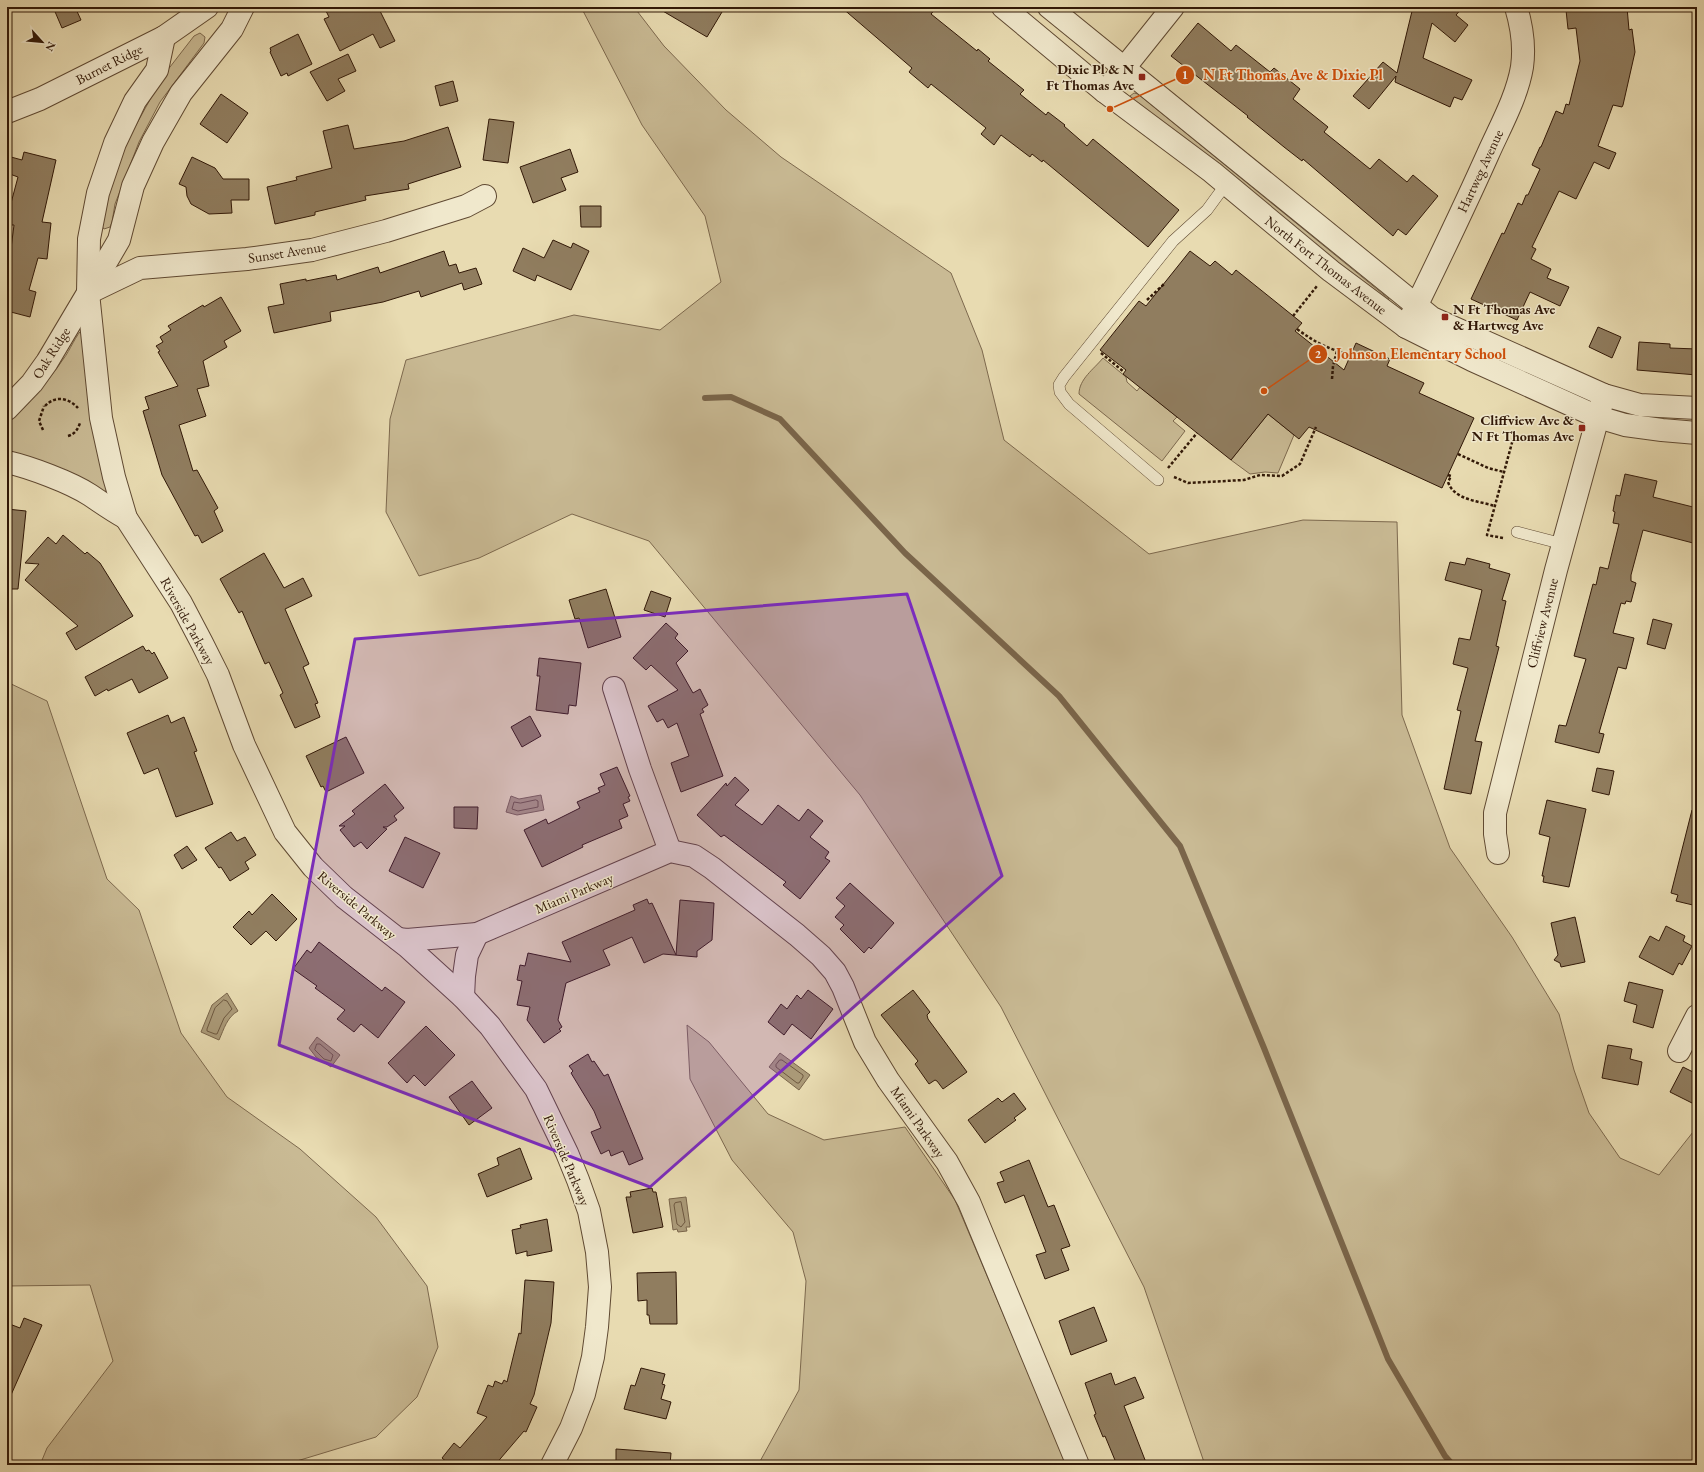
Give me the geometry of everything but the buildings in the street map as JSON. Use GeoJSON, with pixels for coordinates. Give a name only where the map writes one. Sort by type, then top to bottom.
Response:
{"type":"FeatureCollection","features":[{"type":"Feature","properties":{"kind":"street","name":"Burnet Ridge"},"geometry":{"type":"LineString","coordinates":[[7,112],[40,99],[164,37],[207,7]]}},
{"type":"Feature","properties":{"kind":"street"},"geometry":{"type":"LineString","coordinates":[[88,293],[119,240],[133,186],[153,142],[181,93],[232,29],[243,7]]}},
{"type":"Feature","properties":{"kind":"street","name":"North Fort Thomas Avenue"},"geometry":{"type":"LineString","coordinates":[[1003,7],[1104,92],[1226,184],[1331,271],[1406,327],[1472,360],[1598,417],[1624,425],[1697,433]]}},
{"type":"Feature","properties":{"kind":"street","name":"North Fort Thomas Avenue"},"geometry":{"type":"LineString","coordinates":[[1049,7],[1432,318],[1604,395],[1640,405],[1697,408]]}},
{"type":"Feature","properties":{"kind":"street"},"geometry":{"type":"LineString","coordinates":[[1104,92],[1173,7]]}},
{"type":"Feature","properties":{"kind":"street","name":"Hartweg Avenue"},"geometry":{"type":"LineString","coordinates":[[1406,327],[1504,119],[1516,87],[1522,67],[1523,43],[1521,22],[1516,7]]}},
{"type":"Feature","properties":{"kind":"street","name":"Riverside Parkway"},"geometry":{"type":"LineString","coordinates":[[164,37],[157,70],[135,101],[115,143],[98,193],[90,239],[88,293],[101,418],[114,477],[126,518],[181,603],[202,643],[220,681],[244,745],[285,832],[313,867],[344,897],[398,939],[463,997],[490,1026],[536,1089],[567,1153],[589,1211],[597,1252],[599,1280],[597,1327],[593,1356],[584,1394],[571,1428],[552,1465]]}},
{"type":"Feature","properties":{"kind":"street","name":"Sunset Avenue"},"geometry":{"type":"LineString","coordinates":[[88,293],[140,268],[248,259],[318,248],[386,231],[466,206],[485,196]]}},
{"type":"Feature","properties":{"kind":"street","name":"Oak Ridge"},"geometry":{"type":"LineString","coordinates":[[7,409],[32,383],[47,362],[88,293]]}},
{"type":"Feature","properties":{"kind":"street","name":"Cliffview Avenue"},"geometry":{"type":"LineString","coordinates":[[1498,853],[1495,834],[1495,813],[1563,544],[1604,395]]}},
{"type":"Feature","properties":{"kind":"street"},"geometry":{"type":"LineString","coordinates":[[7,462],[38,471],[67,484],[88,494],[126,518]]}},
{"type":"Feature","properties":{"kind":"street"},"geometry":{"type":"LineString","coordinates":[[614,688],[640,769],[670,851]]}},
{"type":"Feature","properties":{"kind":"street","name":"Miami Parkway"},"geometry":{"type":"LineString","coordinates":[[398,939],[407,940],[477,934],[670,851],[694,856],[712,868],[797,935],[821,956],[835,972],[843,987],[865,1042],[888,1080],[946,1162],[969,1202],[1078,1465]]}},
{"type":"Feature","properties":{"kind":"street"},"geometry":{"type":"LineString","coordinates":[[463,997],[467,955],[477,934]]}},
{"type":"Feature","properties":{"kind":"street"},"geometry":{"type":"LineString","coordinates":[[1679,1051],[1697,1016]]}},
{"type":"Feature","properties":{"kind":"street","name":"Riverside Parkway"},"geometry":{"type":"LineString","coordinates":[[564,1465],[571,1428]]}},
{"type":"Feature","properties":{"kind":"lane"},"geometry":{"type":"LineString","coordinates":[[1158,480],[1069,404],[1060,392],[1059,385],[1173,242],[1207,210],[1226,184]]}},
{"type":"Feature","properties":{"kind":"lane"},"geometry":{"type":"LineString","coordinates":[[1517,532],[1563,544]]}},
{"type":"Feature","properties":{"kind":"path"},"geometry":{"type":"LineString","coordinates":[[1293,316],[1320,283]]}},
{"type":"Feature","properties":{"kind":"path"},"geometry":{"type":"LineString","coordinates":[[1144,305],[1164,284]]}},
{"type":"Feature","properties":{"kind":"path"},"geometry":{"type":"LineString","coordinates":[[1297,329],[1314,341],[1337,351],[1351,355]]}},
{"type":"Feature","properties":{"kind":"path"},"geometry":{"type":"LineString","coordinates":[[1098,351],[1124,372]]}},
{"type":"Feature","properties":{"kind":"path"},"geometry":{"type":"LineString","coordinates":[[1332,380],[1333,366],[1337,351]]}},
{"type":"Feature","properties":{"kind":"path"},"geometry":{"type":"LineString","coordinates":[[45,406],[48,402],[56,399],[64,399],[72,401],[81,414]]}},
{"type":"Feature","properties":{"kind":"path"},"geometry":{"type":"LineString","coordinates":[[68,436],[72,435],[78,428],[81,421]]}},
{"type":"Feature","properties":{"kind":"path"},"geometry":{"type":"LineString","coordinates":[[1165,470],[1178,480],[1188,483],[1244,480],[1260,475],[1282,476],[1300,464],[1316,428]]}},
{"type":"Feature","properties":{"kind":"path"},"geometry":{"type":"LineString","coordinates":[[1158,480],[1197,433]]}},
{"type":"Feature","properties":{"kind":"path"},"geometry":{"type":"LineString","coordinates":[[1513,439],[1487,535],[1508,539],[1517,532]]}},
{"type":"Feature","properties":{"kind":"path"},"geometry":{"type":"LineString","coordinates":[[1458,454],[1488,468],[1504,472]]}},
{"type":"Feature","properties":{"kind":"path"},"geometry":{"type":"LineString","coordinates":[[1448,475],[1451,476],[1448,482],[1451,490],[1456,494],[1495,506]]}},
{"type":"Feature","properties":{"kind":"highlighted area"},"geometry":{"type":"Polygon","coordinates":[[[907,594],[1002,876],[650,1187],[279,1045],[355,639],[907,594]]]}},
{"type":"Feature","properties":{"kind":"shaded area"},"geometry":{"type":"Polygon","coordinates":[[[581,7],[634,7],[664,46],[726,110],[781,157],[951,273],[982,350],[1004,440],[1149,554],[1303,520],[1397,522],[1402,715],[1450,848],[1512,937],[1559,1014],[1574,1070],[1589,1113],[1620,1158],[1659,1175],[1697,1127],[1697,1465],[1205,1465],[1144,1287],[1001,1007],[860,795],[649,541],[572,514],[479,558],[419,576],[386,512],[390,419],[406,360],[574,315],[660,330],[721,282],[705,216],[642,125],[581,7]]]}},
{"type":"Feature","properties":{"kind":"shaded area"},"geometry":{"type":"Polygon","coordinates":[[[200,33],[205,37],[204,43],[160,102],[139,142],[115,204],[110,227],[104,229],[99,222],[120,154],[163,76],[194,36],[200,33]]]}},
{"type":"Feature","properties":{"kind":"shaded area"},"geometry":{"type":"Polygon","coordinates":[[[1134,93],[1138,94],[1389,299],[1383,308],[1129,101],[1130,96],[1134,93]]]}},
{"type":"Feature","properties":{"kind":"shaded area"},"geometry":{"type":"Polygon","coordinates":[[[82,330],[109,487],[106,491],[102,492],[7,453],[7,423],[45,384],[82,330]]]}},
{"type":"Feature","properties":{"kind":"shaded area"},"geometry":{"type":"Polygon","coordinates":[[[1103,358],[1126,377],[1127,382],[1137,391],[1140,387],[1177,417],[1173,421],[1185,431],[1162,461],[1079,394],[1081,384],[1084,379],[1103,358]]]}},
{"type":"Feature","properties":{"kind":"shaded area"},"geometry":{"type":"Polygon","coordinates":[[[1268,414],[1294,435],[1278,473],[1265,472],[1250,474],[1231,460],[1268,414]]]}},
{"type":"Feature","properties":{"kind":"shaded area"},"geometry":{"type":"Polygon","coordinates":[[[7,682],[47,701],[107,879],[139,910],[181,1033],[227,1097],[300,1149],[376,1217],[427,1286],[438,1347],[417,1397],[376,1437],[281,1465],[40,1465],[47,1448],[113,1361],[90,1285],[7,1286],[7,682]]]}},
{"type":"Feature","properties":{"kind":"shaded area"},"geometry":{"type":"Polygon","coordinates":[[[687,1025],[709,1042],[768,1114],[824,1140],[905,1127],[955,1200],[1067,1465],[758,1465],[799,1390],[806,1281],[793,1232],[732,1160],[690,1079],[687,1025]]]}},
{"type":"Feature","properties":{"kind":"water"},"geometry":{"type":"Polygon","coordinates":[[[541,795],[544,810],[517,815],[506,812],[511,796],[519,799],[541,795]]]}},
{"type":"Feature","properties":{"kind":"water"},"geometry":{"type":"Polygon","coordinates":[[[227,993],[238,1011],[228,1020],[219,1040],[201,1032],[212,1005],[227,993]]]}},
{"type":"Feature","properties":{"kind":"water"},"geometry":{"type":"Polygon","coordinates":[[[317,1037],[340,1055],[331,1067],[316,1057],[309,1048],[317,1037]]]}},
{"type":"Feature","properties":{"kind":"water"},"geometry":{"type":"Polygon","coordinates":[[[780,1053],[810,1075],[799,1090],[769,1067],[780,1053]]]}},
{"type":"Feature","properties":{"kind":"water"},"geometry":{"type":"Polygon","coordinates":[[[686,1197],[690,1227],[686,1227],[687,1231],[678,1232],[677,1229],[673,1230],[669,1199],[686,1197]]]}},
{"type":"Feature","properties":{"kind":"waterway"},"geometry":{"type":"LineString","coordinates":[[705,398],[731,397],[780,419],[905,553],[1059,696],[1180,846],[1264,1048],[1388,1359],[1445,1456],[1453,1465]]}},
{"type":"Feature","properties":{"kind":"place","name":"Dixie Pl & N Ft Thomas Ave"},"geometry":{"type":"Point","coordinates":[1142,77]}},
{"type":"Feature","properties":{"kind":"place","name":"N Ft Thomas Ave & Dixie Pl"},"geometry":{"type":"Point","coordinates":[1110,109]}},
{"type":"Feature","properties":{"kind":"place","name":"N Ft Thomas Ave & Hartweg Ave"},"geometry":{"type":"Point","coordinates":[1445,317]}},
{"type":"Feature","properties":{"kind":"place","name":"Johnson Elementary School"},"geometry":{"type":"Point","coordinates":[1264,391]}},
{"type":"Feature","properties":{"kind":"place","name":"Cliffview Ave & N Ft Thomas Ave"},"geometry":{"type":"Point","coordinates":[1582,428]}}]}
